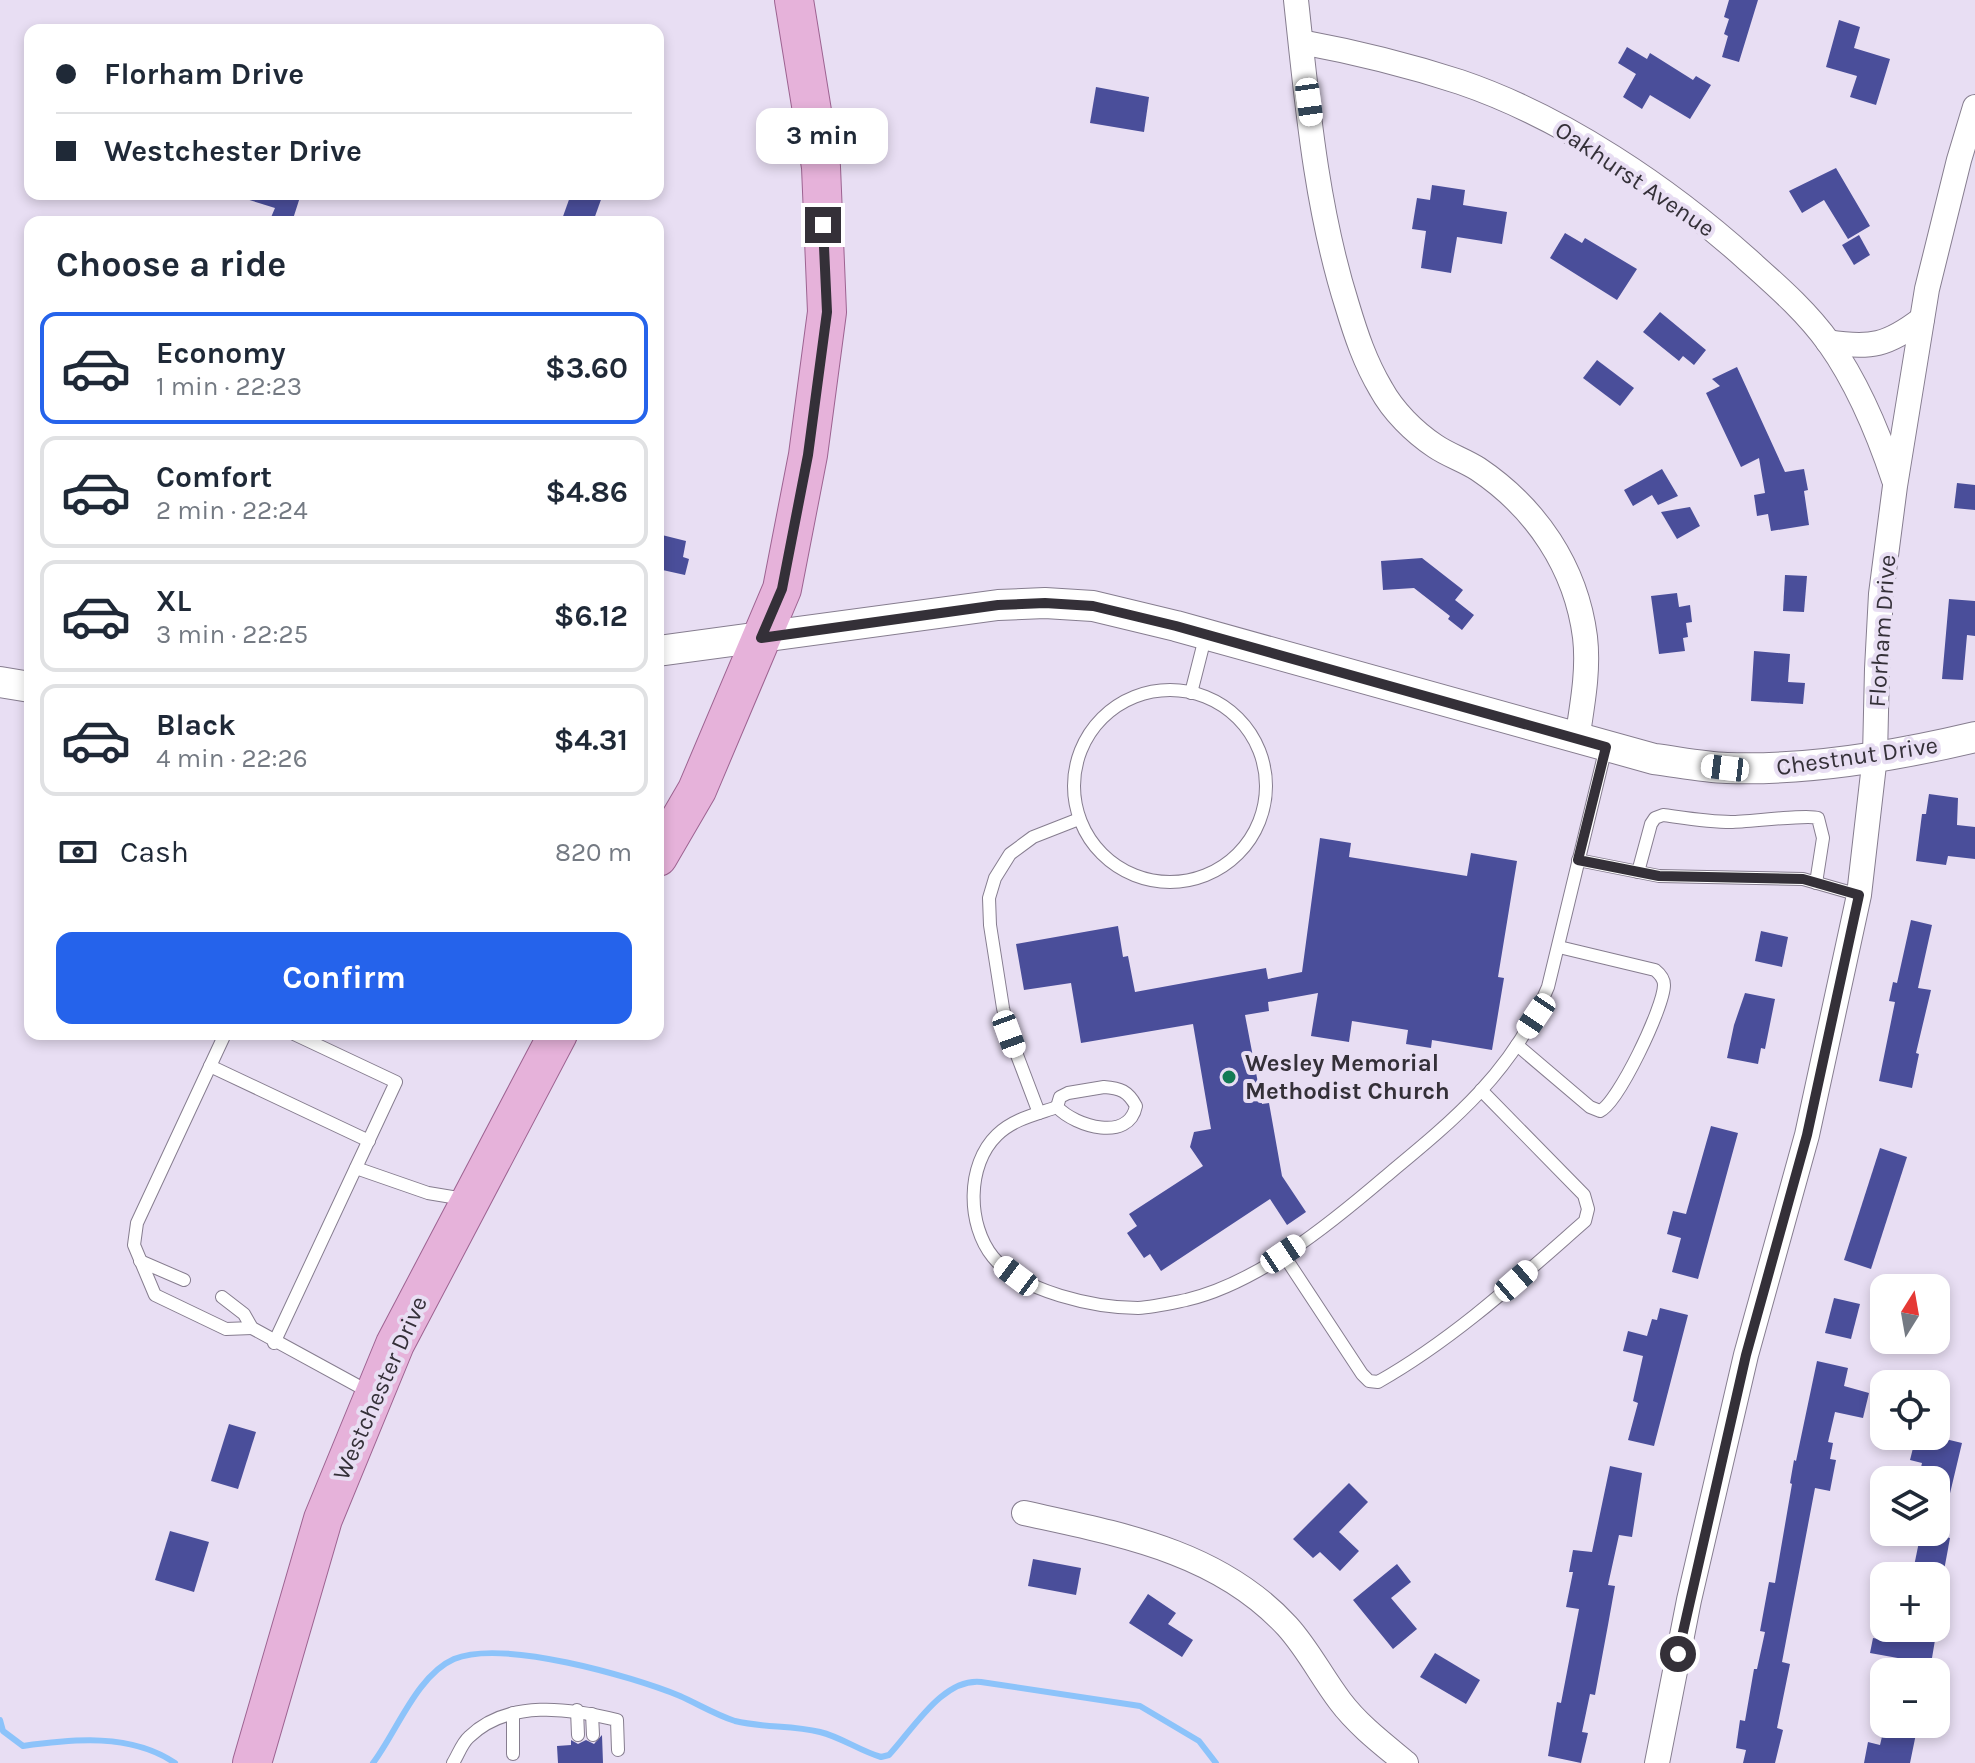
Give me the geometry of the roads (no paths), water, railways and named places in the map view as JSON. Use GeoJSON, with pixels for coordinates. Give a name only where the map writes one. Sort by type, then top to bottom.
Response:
{"type":"FeatureCollection","features":[{"type":"Feature","properties":{"kind":"main road"},"geometry":{"type":"LineString","coordinates":[[664,847],[697,790],[782,589],[808,455],[827,312],[821,167],[794,0]]}},
{"type":"Feature","properties":{"kind":"main road","name":"Westchester Drive"},"geometry":{"type":"LineString","coordinates":[[252,1763],[323,1519],[395,1344],[555,1040]]}},
{"type":"Feature","properties":{"kind":"street"},"geometry":{"type":"LineString","coordinates":[[1296,0],[1320,190],[1333,261],[1364,357],[1383,393],[1409,425],[1435,446],[1476,467],[1508,491],[1536,520],[1559,553],[1575,591],[1585,638],[1585,678],[1592,743]]}},
{"type":"Feature","properties":{"kind":"street","name":"Oakhurst Avenue"},"geometry":{"type":"LineString","coordinates":[[1301,42],[1361,53],[1463,83],[1557,126],[1616,161],[1714,229],[1799,307],[1828,342],[1881,441],[1895,486]]}},
{"type":"Feature","properties":{"kind":"street","name":"Florham Drive"},"geometry":{"type":"LineString","coordinates":[[1657,1763],[1689,1600],[1742,1370],[1807,1135],[1859,895],[1875,756],[1881,594],[1895,486],[1922,319],[1959,160],[1975,107]]}},
{"type":"Feature","properties":{"kind":"street"},"geometry":{"type":"LineString","coordinates":[[1828,342],[1855,347],[1883,344],[1900,336],[1922,319]]}},
{"type":"Feature","properties":{"kind":"street","name":"Chestnut Drive"},"geometry":{"type":"LineString","coordinates":[[664,650],[998,605],[1045,603],[1093,606],[1206,634],[1654,759],[1725,768],[1788,768],[1913,752],[1975,737]]}},
{"type":"Feature","properties":{"kind":"street"},"geometry":{"type":"LineString","coordinates":[[0,682],[24,686]]}},
{"type":"Feature","properties":{"kind":"street"},"geometry":{"type":"LineString","coordinates":[[1024,1513],[1120,1534],[1195,1559],[1242,1587],[1286,1625],[1340,1701],[1371,1734],[1406,1763]]}},
{"type":"Feature","properties":{"kind":"lane"},"geometry":{"type":"LineString","coordinates":[[1191,693],[1206,634]]}},
{"type":"Feature","properties":{"kind":"lane"},"geometry":{"type":"LineString","coordinates":[[1168,689],[1191,693],[1226,708],[1248,729],[1261,756],[1266,789],[1263,811],[1255,832],[1242,849],[1216,870],[1185,880],[1165,882],[1146,879],[1121,868],[1096,848],[1079,819],[1073,789],[1077,759],[1090,731],[1111,709],[1138,695],[1168,689]]}},
{"type":"Feature","properties":{"kind":"lane"},"geometry":{"type":"LineString","coordinates":[[1057,1107],[1022,1118],[997,1135],[978,1165],[974,1200],[980,1235],[994,1259],[1016,1276],[1050,1292],[1096,1304],[1140,1308],[1188,1300],[1221,1288],[1283,1254],[1356,1202],[1451,1121],[1503,1068],[1536,1016],[1559,947],[1578,860],[1592,743]]}},
{"type":"Feature","properties":{"kind":"lane"},"geometry":{"type":"LineString","coordinates":[[1638,872],[1651,824],[1663,815],[1727,822],[1812,816],[1818,818],[1823,838],[1816,883]]}},
{"type":"Feature","properties":{"kind":"lane"},"geometry":{"type":"LineString","coordinates":[[1039,1113],[1009,1034],[990,925],[989,898],[995,878],[1010,854],[1033,837],[1079,819]]}},
{"type":"Feature","properties":{"kind":"lane"},"geometry":{"type":"LineString","coordinates":[[1578,860],[1659,876],[1791,878],[1859,895]]}},
{"type":"Feature","properties":{"kind":"lane"},"geometry":{"type":"LineString","coordinates":[[1517,1045],[1590,1107],[1600,1111],[1608,1108],[1656,1016],[1664,986],[1662,976],[1655,970],[1559,947]]}},
{"type":"Feature","properties":{"kind":"lane"},"geometry":{"type":"LineString","coordinates":[[222,1040],[137,1223],[134,1245],[155,1295],[226,1329],[252,1328]]}},
{"type":"Feature","properties":{"kind":"lane"},"geometry":{"type":"LineString","coordinates":[[274,1343],[396,1082],[307,1040]]}},
{"type":"Feature","properties":{"kind":"lane"},"geometry":{"type":"LineString","coordinates":[[210,1066],[369,1141]]}},
{"type":"Feature","properties":{"kind":"lane"},"geometry":{"type":"LineString","coordinates":[[1104,1087],[1118,1088],[1131,1095],[1136,1106],[1134,1116],[1125,1126],[1112,1129],[1068,1118],[1057,1107],[1060,1097],[1068,1093],[1104,1087]]}},
{"type":"Feature","properties":{"kind":"lane"},"geometry":{"type":"LineString","coordinates":[[1283,1254],[1369,1381],[1378,1382],[1459,1327],[1516,1281],[1585,1221],[1588,1209],[1584,1195],[1481,1090]]}},
{"type":"Feature","properties":{"kind":"lane"},"geometry":{"type":"LineString","coordinates":[[356,1168],[428,1193],[471,1200]]}},
{"type":"Feature","properties":{"kind":"lane"},"geometry":{"type":"LineString","coordinates":[[140,1261],[184,1280]]}},
{"type":"Feature","properties":{"kind":"lane"},"geometry":{"type":"LineString","coordinates":[[222,1297],[244,1314],[252,1328],[274,1343],[374,1395]]}},
{"type":"Feature","properties":{"kind":"lane"},"geometry":{"type":"LineString","coordinates":[[577,1710],[578,1735]]}},
{"type":"Feature","properties":{"kind":"lane"},"geometry":{"type":"LineString","coordinates":[[453,1763],[469,1737],[504,1715],[513,1713],[577,1710],[617,1720],[618,1750]]}},
{"type":"Feature","properties":{"kind":"lane"},"geometry":{"type":"LineString","coordinates":[[513,1713],[513,1754]]}},
{"type":"Feature","properties":{"kind":"lane"},"geometry":{"type":"LineString","coordinates":[[592,1714],[593,1735]]}},
{"type":"Feature","properties":{"kind":"waterway"},"geometry":{"type":"LineString","coordinates":[[373,1763],[429,1678],[454,1659],[476,1654],[534,1657],[600,1670],[680,1696],[735,1721],[820,1732],[881,1757],[889,1755],[942,1696],[967,1683],[981,1682],[1140,1706],[1199,1741],[1216,1763]]}},
{"type":"Feature","properties":{"kind":"waterway"},"geometry":{"type":"LineString","coordinates":[[0,1720],[3,1731],[23,1746],[81,1740],[121,1743],[158,1753],[175,1763]]}},
{"type":"Feature","properties":{"kind":"place","name":"Wesley Memorial Methodist Church"},"geometry":{"type":"Point","coordinates":[1229,1077]}}]}
